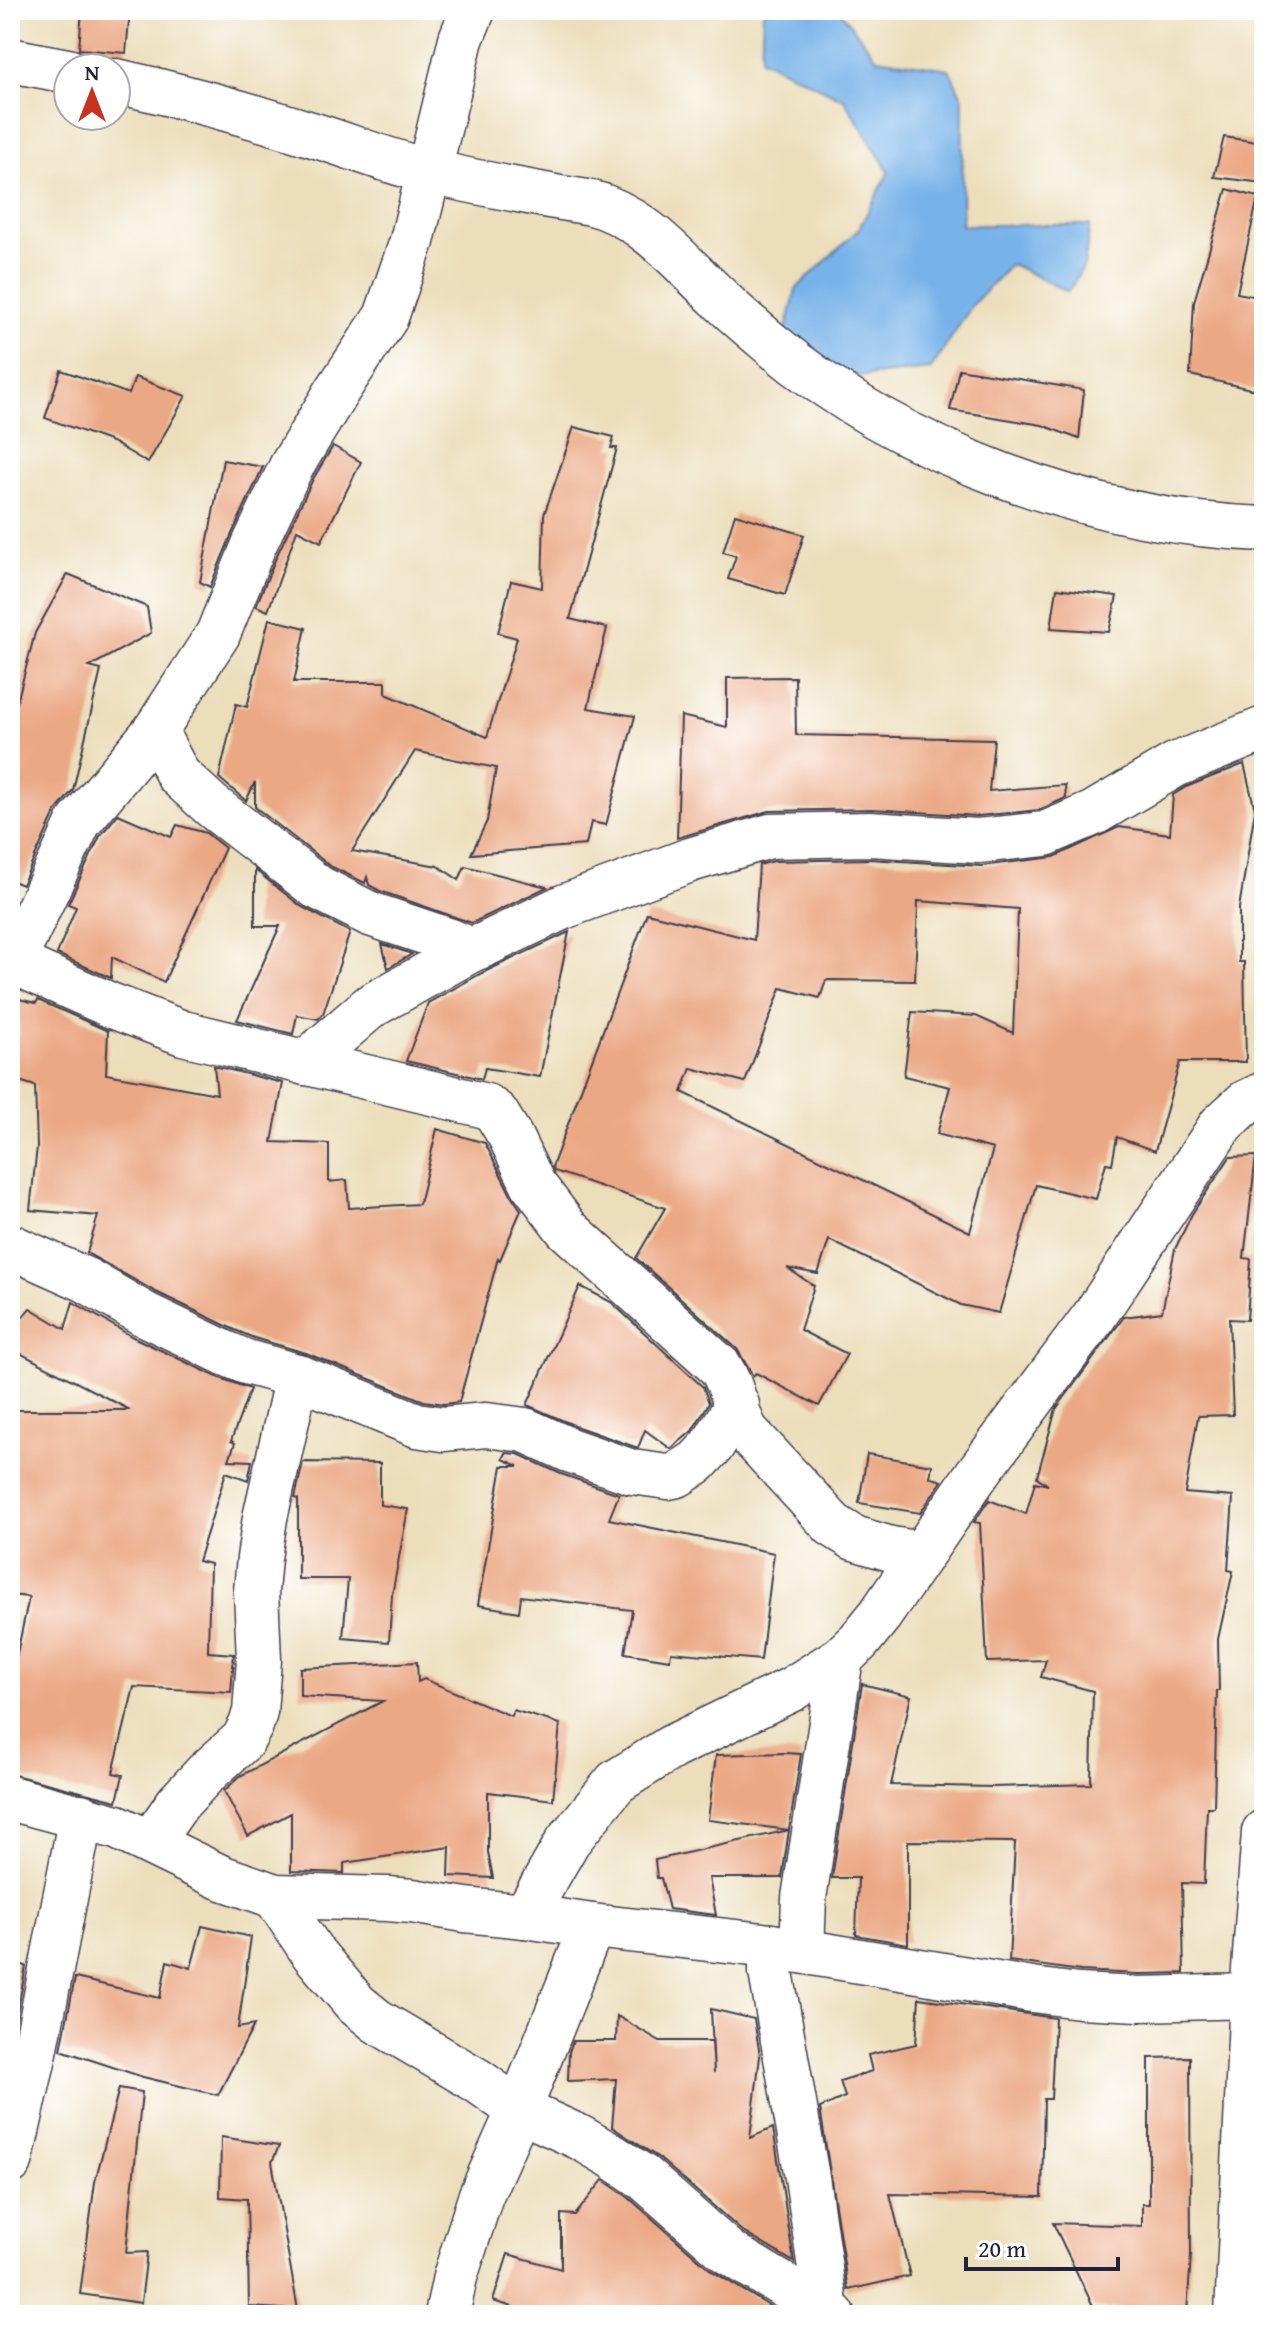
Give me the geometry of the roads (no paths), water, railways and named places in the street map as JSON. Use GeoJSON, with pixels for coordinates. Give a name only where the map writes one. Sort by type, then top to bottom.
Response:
{"type":"FeatureCollection","features":[{"type":"Feature","properties":{"kind":"street"},"geometry":{"type":"LineString","coordinates":[[473,10],[461,39],[412,241],[386,317],[291,467],[254,545],[218,634],[155,731],[79,822],[16,942],[154,1023],[183,1033],[486,1106],[496,1113],[533,1184],[567,1229],[720,1367],[729,1381],[746,1431],[833,1525],[854,1538],[921,1554]]}},
{"type":"Feature","properties":{"kind":"street"},"geometry":{"type":"LineString","coordinates":[[10,60],[52,68]]}},
{"type":"Feature","properties":{"kind":"street"},"geometry":{"type":"LineString","coordinates":[[132,85],[237,111],[429,172],[605,207],[640,226],[772,345],[833,391],[905,433],[977,466],[1058,493],[1143,514],[1233,528],[1264,529]]}},
{"type":"Feature","properties":{"kind":"street"},"geometry":{"type":"LineString","coordinates":[[305,1063],[371,1006],[471,950],[577,901],[690,860],[770,836],[870,834],[978,841],[1045,834],[1094,813],[1175,765],[1264,729]]}},
{"type":"Feature","properties":{"kind":"street"},"geometry":{"type":"LineString","coordinates":[[155,731],[178,775],[212,806],[317,887],[370,914],[471,950]]}},
{"type":"Feature","properties":{"kind":"street"},"geometry":{"type":"LineString","coordinates":[[525,1916],[568,1841],[616,1782],[672,1747],[792,1689],[841,1658],[859,1641],[977,1474],[1093,1318],[1221,1125],[1245,1103],[1264,1094]]}},
{"type":"Feature","properties":{"kind":"street"},"geometry":{"type":"LineString","coordinates":[[10,1246],[86,1280],[144,1314],[225,1353],[297,1376],[417,1425],[443,1429],[486,1425],[525,1430],[569,1450],[632,1472],[668,1477],[697,1462],[712,1446],[737,1405]]}},
{"type":"Feature","properties":{"kind":"street"},"geometry":{"type":"LineString","coordinates":[[151,1842],[178,1803],[243,1740],[251,1725],[259,1660],[256,1591],[259,1558],[297,1376]]}},
{"type":"Feature","properties":{"kind":"street"},"geometry":{"type":"LineString","coordinates":[[830,2313],[771,1972],[787,1948],[804,1898],[841,1658]]}},
{"type":"Feature","properties":{"kind":"street"},"geometry":{"type":"LineString","coordinates":[[10,1798],[117,1827],[220,1877],[275,1896],[388,1899],[787,1948],[1079,1996],[1139,1999],[1252,1996]]}},
{"type":"Feature","properties":{"kind":"street"},"geometry":{"type":"LineString","coordinates":[[10,2162],[81,1816]]}},
{"type":"Feature","properties":{"kind":"street"},"geometry":{"type":"LineString","coordinates":[[1237,2315],[1252,1996],[1264,1832]]}},
{"type":"Feature","properties":{"kind":"street"},"geometry":{"type":"LineString","coordinates":[[275,1896],[313,1953],[356,2004],[399,2035],[427,2049],[519,2110],[612,2156],[643,2177],[728,2252],[830,2313]]}},
{"type":"Feature","properties":{"kind":"street"},"geometry":{"type":"LineString","coordinates":[[447,2315],[455,2277],[481,2195],[519,2110],[592,1926]]}},
{"type":"Feature","properties":{"kind":"water"},"geometry":{"type":"Polygon","coordinates":[[[763,10],[839,10],[877,58],[949,69],[963,99],[962,225],[1090,225],[1084,266],[1068,292],[1011,264],[973,304],[931,369],[826,380],[783,342],[796,289],[858,230],[889,172],[844,99],[761,59],[763,10]]]}}]}
